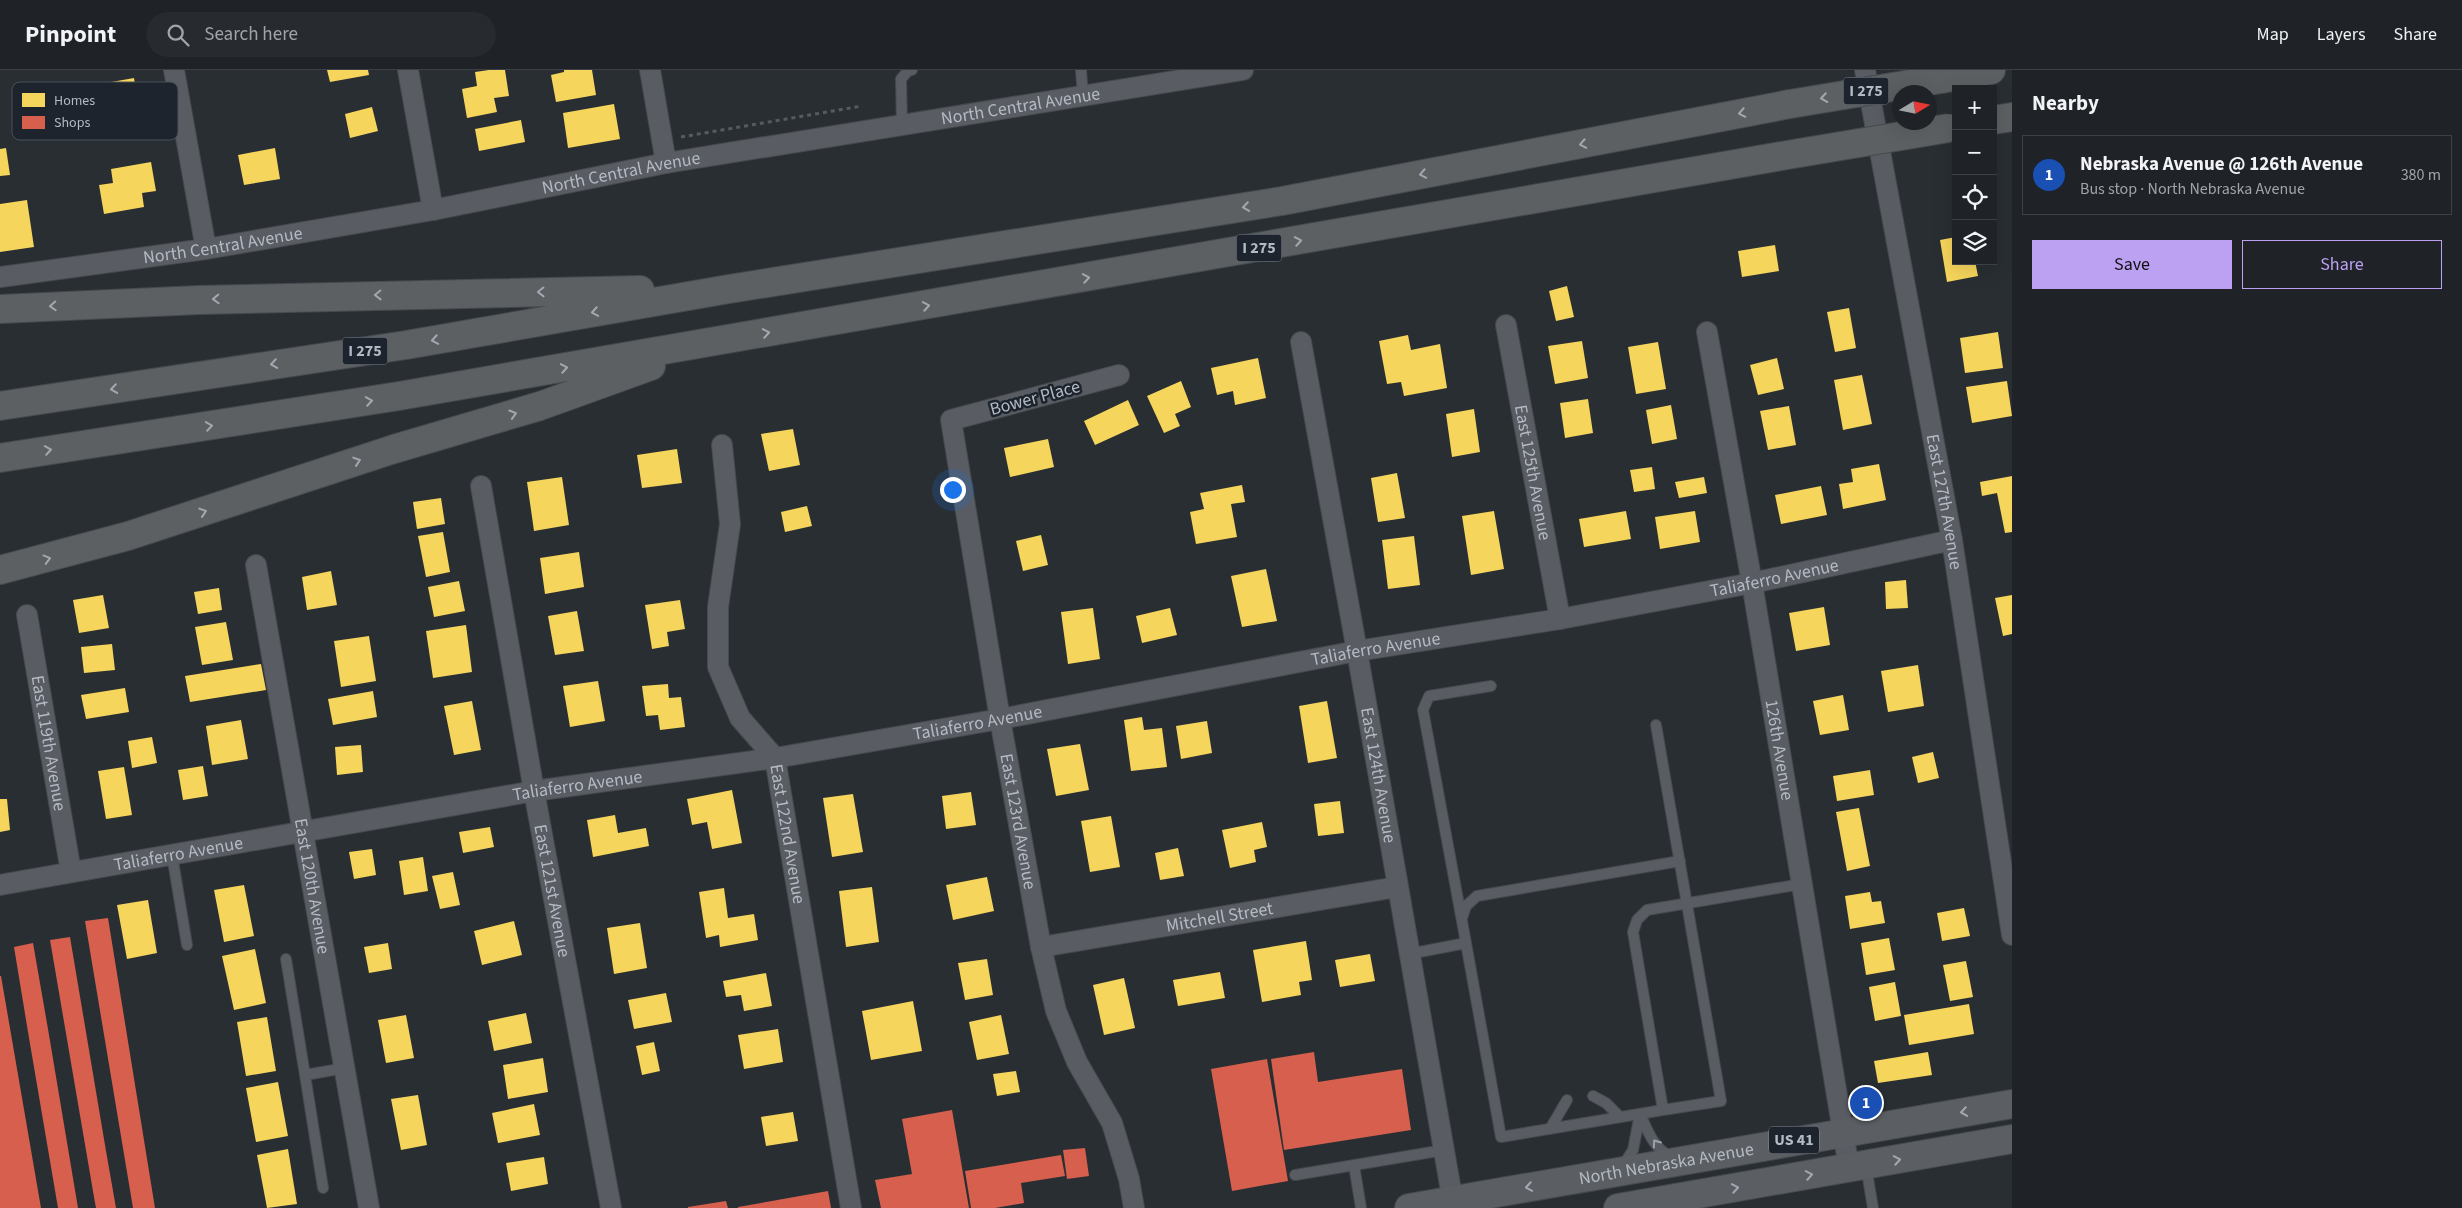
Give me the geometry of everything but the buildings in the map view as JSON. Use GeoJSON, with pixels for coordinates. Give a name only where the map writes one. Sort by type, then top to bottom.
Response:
{"type":"FeatureCollection","features":[{"type":"Feature","properties":{"kind":"highway","name":"I 275"},"geometry":{"type":"LineString","coordinates":[[0,406],[406,344],[729,289],[1282,201],[1790,104],[1991,70]]}},
{"type":"Feature","properties":{"kind":"highway"},"geometry":{"type":"LineString","coordinates":[[1997,119],[2012,117]]}},
{"type":"Feature","properties":{"kind":"highway","name":"I 275"},"geometry":{"type":"LineString","coordinates":[[0,458],[399,396],[718,342],[1952,127]]}},
{"type":"Feature","properties":{"kind":"highway"},"geometry":{"type":"LineString","coordinates":[[0,309],[308,296],[729,289]]}},
{"type":"Feature","properties":{"kind":"highway"},"geometry":{"type":"LineString","coordinates":[[0,570],[128,536],[394,449],[540,406],[718,342]]}},
{"type":"Feature","properties":{"kind":"main road","name":"North Nebraska Avenue"},"geometry":{"type":"LineString","coordinates":[[1409,1208],[1453,1204],[1619,1171],[2012,1104]]}},
{"type":"Feature","properties":{"kind":"main road","name":"North Nebraska Avenue"},"geometry":{"type":"LineString","coordinates":[[1618,1208],[1701,1201],[1857,1166],[2012,1140]]}},
{"type":"Feature","properties":{"kind":"street"},"geometry":{"type":"LineString","coordinates":[[408,70],[433,210]]}},
{"type":"Feature","properties":{"kind":"street"},"geometry":{"type":"LineString","coordinates":[[650,70],[666,163]]}},
{"type":"Feature","properties":{"kind":"street","name":"North Central Avenue"},"geometry":{"type":"LineString","coordinates":[[0,277],[206,249],[433,210],[666,163],[1244,70]]}},
{"type":"Feature","properties":{"kind":"street","name":"East 127th Avenue"},"geometry":{"type":"LineString","coordinates":[[1865,70],[1952,540],[2012,935]]}},
{"type":"Feature","properties":{"kind":"street"},"geometry":{"type":"LineString","coordinates":[[178,92],[206,249]]}},
{"type":"Feature","properties":{"kind":"street","name":"East 125th Avenue"},"geometry":{"type":"LineString","coordinates":[[1506,325],[1560,619]]}},
{"type":"Feature","properties":{"kind":"street","name":"126th Avenue"},"geometry":{"type":"LineString","coordinates":[[1707,332],[1752,583],[1843,1132],[1857,1166]]}},
{"type":"Feature","properties":{"kind":"street","name":"East 124th Avenue"},"geometry":{"type":"LineString","coordinates":[[1301,342],[1358,650],[1453,1204]]}},
{"type":"Feature","properties":{"kind":"street","name":"Bower Place"},"geometry":{"type":"LineString","coordinates":[[951,420],[1119,375]]}},
{"type":"Feature","properties":{"kind":"street","name":"East 123rd Avenue"},"geometry":{"type":"LineString","coordinates":[[951,420],[1000,719],[1042,947],[1056,1011],[1077,1062],[1112,1123],[1129,1179],[1134,1208]]}},
{"type":"Feature","properties":{"kind":"street","name":"East 122nd Avenue"},"geometry":{"type":"LineString","coordinates":[[722,445],[730,524],[718,607],[718,667],[740,718],[775,758],[851,1208]]}},
{"type":"Feature","properties":{"kind":"street","name":"East 121st Avenue"},"geometry":{"type":"LineString","coordinates":[[481,486],[534,791],[612,1208]]}},
{"type":"Feature","properties":{"kind":"street","name":"Taliaferro Avenue"},"geometry":{"type":"LineString","coordinates":[[0,885],[534,791],[775,758],[1000,719],[1358,650],[1560,619],[1752,583],[1952,540]]}},
{"type":"Feature","properties":{"kind":"street","name":"East 120th Avenue"},"geometry":{"type":"LineString","coordinates":[[256,565],[369,1208]]}},
{"type":"Feature","properties":{"kind":"street","name":"East 119th Avenue"},"geometry":{"type":"LineString","coordinates":[[27,615],[71,872]]}},
{"type":"Feature","properties":{"kind":"street","name":"Mitchell Street"},"geometry":{"type":"LineString","coordinates":[[1042,947],[1398,887]]}},
{"type":"Feature","properties":{"kind":"lane"},"geometry":{"type":"LineString","coordinates":[[902,125],[900,74],[912,70]]}},
{"type":"Feature","properties":{"kind":"lane"},"geometry":{"type":"LineString","coordinates":[[1081,70],[1083,96]]}},
{"type":"Feature","properties":{"kind":"lane"},"geometry":{"type":"LineString","coordinates":[[1491,686],[1429,696],[1423,710],[1501,1136],[1720,1101],[1688,903],[1656,725]]}},
{"type":"Feature","properties":{"kind":"lane"},"geometry":{"type":"LineString","coordinates":[[172,855],[187,945]]}},
{"type":"Feature","properties":{"kind":"lane"},"geometry":{"type":"LineString","coordinates":[[1461,920],[1466,906],[1477,896],[1680,861]]}},
{"type":"Feature","properties":{"kind":"lane"},"geometry":{"type":"LineString","coordinates":[[1663,1110],[1633,932],[1636,920],[1647,910],[1802,884]]}},
{"type":"Feature","properties":{"kind":"lane"},"geometry":{"type":"LineString","coordinates":[[1409,954],[1466,943]]}},
{"type":"Feature","properties":{"kind":"lane"},"geometry":{"type":"LineString","coordinates":[[286,959],[323,1188]]}},
{"type":"Feature","properties":{"kind":"lane"},"geometry":{"type":"LineString","coordinates":[[305,1075],[345,1068]]}},
{"type":"Feature","properties":{"kind":"lane"},"geometry":{"type":"LineString","coordinates":[[1593,1096],[1606,1102],[1620,1117]]}},
{"type":"Feature","properties":{"kind":"lane"},"geometry":{"type":"LineString","coordinates":[[1550,1129],[1567,1100]]}},
{"type":"Feature","properties":{"kind":"lane"},"geometry":{"type":"LineString","coordinates":[[1640,1114],[1657,1146],[1664,1154],[1682,1160]]}},
{"type":"Feature","properties":{"kind":"lane"},"geometry":{"type":"LineString","coordinates":[[1619,1171],[1633,1150],[1640,1114]]}},
{"type":"Feature","properties":{"kind":"lane"},"geometry":{"type":"LineString","coordinates":[[1295,1175],[1444,1150]]}},
{"type":"Feature","properties":{"kind":"lane"},"geometry":{"type":"LineString","coordinates":[[1354,1165],[1362,1208]]}},
{"type":"Feature","properties":{"kind":"lane"},"geometry":{"type":"LineString","coordinates":[[1857,1166],[1873,1208]]}},
{"type":"Feature","properties":{"kind":"path"},"geometry":{"type":"LineString","coordinates":[[677,132],[682,138],[862,106]]}},
{"type":"Feature","properties":{"kind":"place","name":"Nebraska Avenue @ 126th Avenue"},"geometry":{"type":"Point","coordinates":[1866,1103]}}]}
